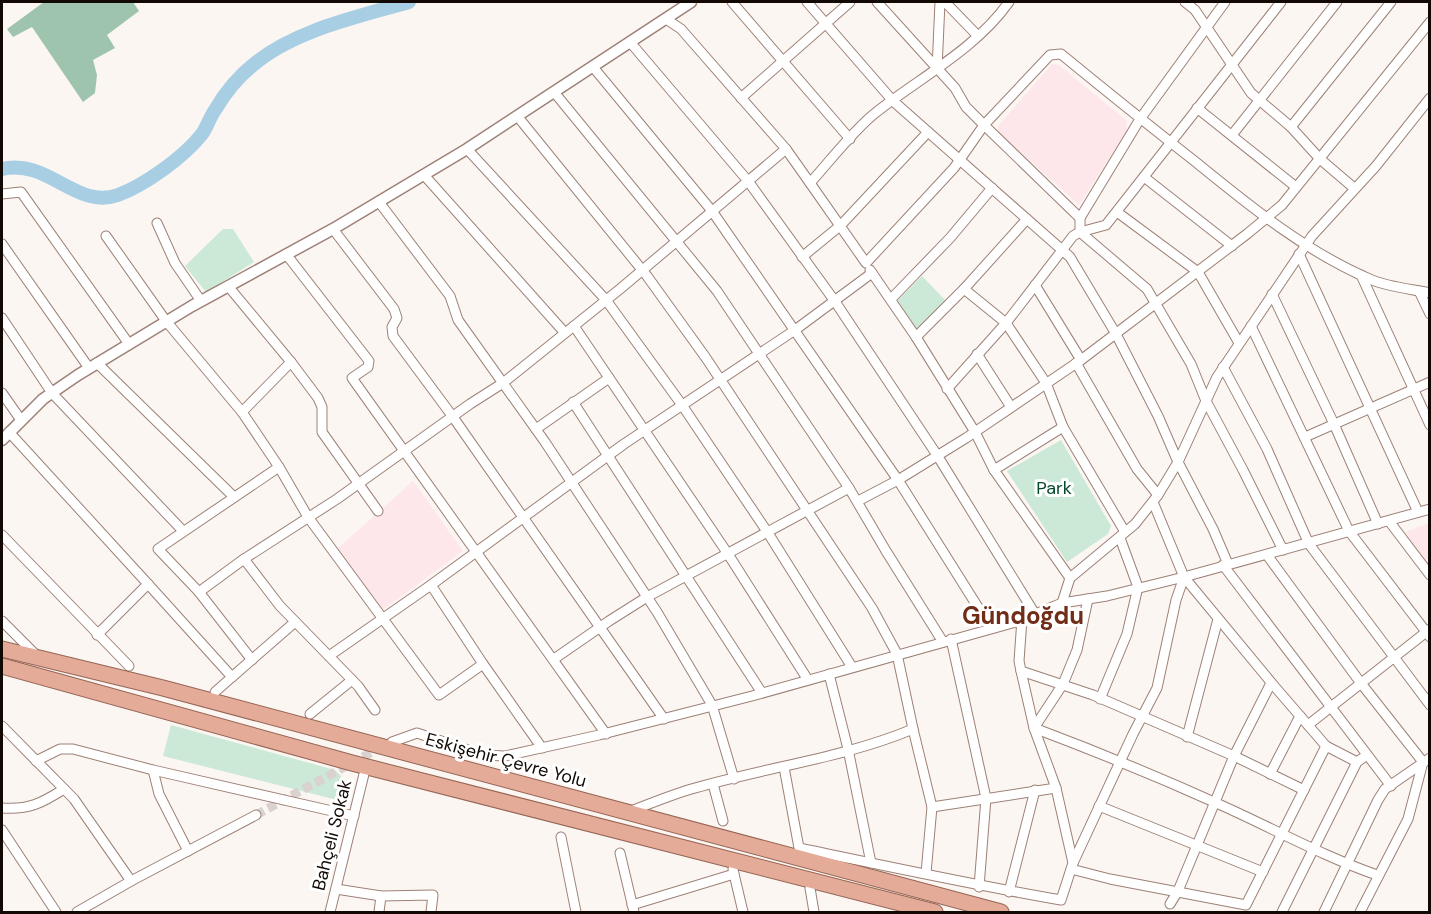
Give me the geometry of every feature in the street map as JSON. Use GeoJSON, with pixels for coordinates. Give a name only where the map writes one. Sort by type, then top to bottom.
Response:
{"type":"FeatureCollection","features":[{"type":"Feature","properties":{"kind":"highway","name":"Eskişehir Çevre Yolu"},"geometry":{"type":"LineString","coordinates":[[2,649],[163,688],[1001,912]]}},
{"type":"Feature","properties":{"kind":"highway"},"geometry":{"type":"LineString","coordinates":[[2,666],[887,906],[935,912]]}},
{"type":"Feature","properties":{"kind":"street"},"geometry":{"type":"LineString","coordinates":[[232,677],[148,584],[5,436],[52,393],[93,365],[201,301],[333,229],[467,149],[691,2]]}},
{"type":"Feature","properties":{"kind":"street"},"geometry":{"type":"LineString","coordinates":[[732,2],[850,139]]}},
{"type":"Feature","properties":{"kind":"street"},"geometry":{"type":"LineString","coordinates":[[807,2],[893,101],[1070,257],[1116,334],[1158,416],[1178,462],[1213,529],[1225,565],[1329,707],[1391,786]]}},
{"type":"Feature","properties":{"kind":"street"},"geometry":{"type":"LineString","coordinates":[[741,98],[850,2]]}},
{"type":"Feature","properties":{"kind":"street"},"geometry":{"type":"LineString","coordinates":[[877,2],[955,88],[966,107],[1080,218]]}},
{"type":"Feature","properties":{"kind":"street"},"geometry":{"type":"LineString","coordinates":[[937,69],[940,2]]}},
{"type":"Feature","properties":{"kind":"street"},"geometry":{"type":"LineString","coordinates":[[945,2],[977,35]]}},
{"type":"Feature","properties":{"kind":"street"},"geometry":{"type":"LineString","coordinates":[[810,183],[872,115],[937,69],[1000,14],[1009,2]]}},
{"type":"Feature","properties":{"kind":"street"},"geometry":{"type":"LineString","coordinates":[[1185,2],[1195,10],[1251,93],[1291,127],[1320,159],[1354,188]]}},
{"type":"Feature","properties":{"kind":"street"},"geometry":{"type":"LineString","coordinates":[[1225,2],[1140,119],[1080,218],[1080,232],[1147,289],[1156,303],[1191,364],[1206,401],[1283,550]]}},
{"type":"Feature","properties":{"kind":"street"},"geometry":{"type":"LineString","coordinates":[[947,389],[1006,323],[1073,236],[1106,225],[1281,2]]}},
{"type":"Feature","properties":{"kind":"street"},"geometry":{"type":"LineString","coordinates":[[1232,135],[1337,2]]}},
{"type":"Feature","properties":{"kind":"street"},"geometry":{"type":"LineString","coordinates":[[1291,127],[1391,2]]}},
{"type":"Feature","properties":{"kind":"street"},"geometry":{"type":"LineString","coordinates":[[666,19],[681,29],[786,149],[841,225],[916,337],[975,432],[994,470],[1070,578]]}},
{"type":"Feature","properties":{"kind":"street"},"geometry":{"type":"LineString","coordinates":[[858,501],[898,480],[975,432],[1079,361],[1266,218],[1281,205],[1320,159],[1430,22]]}},
{"type":"Feature","properties":{"kind":"street"},"geometry":{"type":"LineString","coordinates":[[630,42],[748,181],[834,300],[937,455],[1035,614]]}},
{"type":"Feature","properties":{"kind":"street"},"geometry":{"type":"LineString","coordinates":[[866,263],[959,160],[984,125],[1050,55],[1061,54],[1266,218],[1306,244],[1374,281],[1430,293]]}},
{"type":"Feature","properties":{"kind":"street"},"geometry":{"type":"LineString","coordinates":[[593,67],[712,211],[898,480],[991,628]]}},
{"type":"Feature","properties":{"kind":"street"},"geometry":{"type":"LineString","coordinates":[[554,92],[717,291],[858,501],[886,551],[947,640],[986,798],[980,887]]}},
{"type":"Feature","properties":{"kind":"street"},"geometry":{"type":"LineString","coordinates":[[1062,603],[1070,578],[1135,524],[1156,498],[1178,462],[1223,367],[1306,244],[1376,166],[1428,101]]}},
{"type":"Feature","properties":{"kind":"street"},"geometry":{"type":"LineString","coordinates":[[1197,108],[1296,187]]}},
{"type":"Feature","properties":{"kind":"street"},"geometry":{"type":"LineString","coordinates":[[518,117],[642,270],[720,379],[872,608],[897,654],[932,807],[926,873]]}},
{"type":"Feature","properties":{"kind":"street"},"geometry":{"type":"LineString","coordinates":[[802,257],[841,225],[928,132]]}},
{"type":"Feature","properties":{"kind":"street"},"geometry":{"type":"LineString","coordinates":[[467,149],[606,300],[682,405],[768,533],[852,667]]}},
{"type":"Feature","properties":{"kind":"street"},"geometry":{"type":"LineString","coordinates":[[199,592],[503,383],[786,149]]}},
{"type":"Feature","properties":{"kind":"street"},"geometry":{"type":"LineString","coordinates":[[424,175],[565,333]]}},
{"type":"Feature","properties":{"kind":"street"},"geometry":{"type":"LineString","coordinates":[[1144,177],[1232,246]]}},
{"type":"Feature","properties":{"kind":"street"},"geometry":{"type":"LineString","coordinates":[[891,299],[950,238],[992,188]]}},
{"type":"Feature","properties":{"kind":"street"},"geometry":{"type":"LineString","coordinates":[[2,194],[21,192],[129,344]]}},
{"type":"Feature","properties":{"kind":"street"},"geometry":{"type":"LineString","coordinates":[[378,202],[450,296],[458,320],[536,429],[647,597],[712,705],[734,779]]}},
{"type":"Feature","properties":{"kind":"street"},"geometry":{"type":"LineString","coordinates":[[1117,212],[1198,272],[1239,343]]}},
{"type":"Feature","properties":{"kind":"street"},"geometry":{"type":"LineString","coordinates":[[916,337],[964,289],[1027,219]]}},
{"type":"Feature","properties":{"kind":"street"},"geometry":{"type":"LineString","coordinates":[[157,223],[175,263],[201,301]]}},
{"type":"Feature","properties":{"kind":"street"},"geometry":{"type":"LineString","coordinates":[[333,229],[394,309],[397,318],[392,327],[393,336],[453,417],[664,719]]}},
{"type":"Feature","properties":{"kind":"street"},"geometry":{"type":"LineString","coordinates":[[106,236],[166,321],[242,412],[279,467],[308,517],[439,695],[483,664]]}},
{"type":"Feature","properties":{"kind":"street"},"geometry":{"type":"LineString","coordinates":[[2,244],[93,365],[234,496]]}},
{"type":"Feature","properties":{"kind":"street"},"geometry":{"type":"LineString","coordinates":[[286,254],[369,361],[368,367],[352,378],[606,734]]}},
{"type":"Feature","properties":{"kind":"street"},"geometry":{"type":"LineString","coordinates":[[1299,254],[1418,512]]}},
{"type":"Feature","properties":{"kind":"street"},"geometry":{"type":"LineString","coordinates":[[329,656],[431,585],[607,456],[795,330],[872,273]]}},
{"type":"Feature","properties":{"kind":"street"},"geometry":{"type":"LineString","coordinates":[[1361,275],[1430,425]]}},
{"type":"Feature","properties":{"kind":"street"},"geometry":{"type":"LineString","coordinates":[[1035,285],[1137,469],[1156,498],[1184,576],[1271,683],[1326,746],[1357,762]]}},
{"type":"Feature","properties":{"kind":"street"},"geometry":{"type":"LineString","coordinates":[[228,286],[291,362],[322,406],[322,432],[378,511]]}},
{"type":"Feature","properties":{"kind":"street"},"geometry":{"type":"LineString","coordinates":[[964,289],[1006,323],[1046,383],[1063,427],[1123,535],[1138,587],[1127,634],[1100,699]]}},
{"type":"Feature","properties":{"kind":"street"},"geometry":{"type":"LineString","coordinates":[[1419,291],[1430,314]]}},
{"type":"Feature","properties":{"kind":"street"},"geometry":{"type":"LineString","coordinates":[[1272,294],[1334,424],[1378,524]]}},
{"type":"Feature","properties":{"kind":"street"},"geometry":{"type":"LineString","coordinates":[[2,318],[52,393],[183,531]]}},
{"type":"Feature","properties":{"kind":"street"},"geometry":{"type":"LineString","coordinates":[[574,326],[728,554],[808,680]]}},
{"type":"Feature","properties":{"kind":"street"},"geometry":{"type":"LineString","coordinates":[[1251,326],[1349,531],[1428,632],[1392,657],[1308,725]]}},
{"type":"Feature","properties":{"kind":"street"},"geometry":{"type":"LineString","coordinates":[[977,354],[1011,407]]}},
{"type":"Feature","properties":{"kind":"street"},"geometry":{"type":"LineString","coordinates":[[242,412],[291,362]]}},
{"type":"Feature","properties":{"kind":"street"},"geometry":{"type":"LineString","coordinates":[[1223,367],[1267,448],[1309,544],[1430,705]]}},
{"type":"Feature","properties":{"kind":"street"},"geometry":{"type":"LineString","coordinates":[[536,429],[609,378]]}},
{"type":"Feature","properties":{"kind":"street"},"geometry":{"type":"LineString","coordinates":[[1305,437],[1430,382]]}},
{"type":"Feature","properties":{"kind":"street"},"geometry":{"type":"LineString","coordinates":[[2,393],[21,420]]}},
{"type":"Feature","properties":{"kind":"street"},"geometry":{"type":"LineString","coordinates":[[573,402],[762,693]]}},
{"type":"Feature","properties":{"kind":"street"},"geometry":{"type":"LineString","coordinates":[[994,470],[1063,427]]}},
{"type":"Feature","properties":{"kind":"street"},"geometry":{"type":"LineString","coordinates":[[252,660],[199,592],[158,549],[279,467]]}},
{"type":"Feature","properties":{"kind":"street"},"geometry":{"type":"LineString","coordinates":[[554,659],[647,597],[849,488]]}},
{"type":"Feature","properties":{"kind":"street"},"geometry":{"type":"LineString","coordinates":[[392,742],[417,734],[483,755],[505,756],[606,734],[762,693],[991,628],[1022,619],[1062,603],[1088,599],[1267,555],[1430,509]]}},
{"type":"Feature","properties":{"kind":"street"},"geometry":{"type":"LineString","coordinates":[[1389,520],[1430,575]]}},
{"type":"Feature","properties":{"kind":"street"},"geometry":{"type":"LineString","coordinates":[[2,535],[129,666]]}},
{"type":"Feature","properties":{"kind":"street"},"geometry":{"type":"LineString","coordinates":[[1267,555],[1360,682],[1426,760]]}},
{"type":"Feature","properties":{"kind":"street"},"geometry":{"type":"LineString","coordinates":[[244,559],[280,606],[352,680],[375,710]]}},
{"type":"Feature","properties":{"kind":"street"},"geometry":{"type":"LineString","coordinates":[[784,767],[799,848],[926,873],[980,887],[1061,900],[1072,866],[1099,806],[1157,688],[1176,600],[1184,576]]}},
{"type":"Feature","properties":{"kind":"street"},"geometry":{"type":"LineString","coordinates":[[97,635],[148,584]]}},
{"type":"Feature","properties":{"kind":"street"},"geometry":{"type":"LineString","coordinates":[[431,585],[542,748]]}},
{"type":"Feature","properties":{"kind":"street"},"geometry":{"type":"LineString","coordinates":[[1034,728],[1063,684],[1077,650],[1088,599]]}},
{"type":"Feature","properties":{"kind":"street"},"geometry":{"type":"LineString","coordinates":[[1022,619],[1019,661],[1021,671],[1034,728],[1056,788],[1072,866]]}},
{"type":"Feature","properties":{"kind":"street"},"geometry":{"type":"LineString","coordinates":[[1187,737],[1218,619]]}},
{"type":"Feature","properties":{"kind":"street"},"geometry":{"type":"LineString","coordinates":[[2,621],[40,658]]}},
{"type":"Feature","properties":{"kind":"street"},"geometry":{"type":"LineString","coordinates":[[215,692],[295,622]]}},
{"type":"Feature","properties":{"kind":"street"},"geometry":{"type":"LineString","coordinates":[[1021,671],[1100,699],[1234,756],[1304,790]]}},
{"type":"Feature","properties":{"kind":"street"},"geometry":{"type":"LineString","coordinates":[[829,674],[848,749],[871,862]]}},
{"type":"Feature","properties":{"kind":"street"},"geometry":{"type":"LineString","coordinates":[[310,714],[352,680]]}},
{"type":"Feature","properties":{"kind":"street"},"geometry":{"type":"LineString","coordinates":[[1170,904],[1178,891],[1234,756],[1271,683]]}},
{"type":"Feature","properties":{"kind":"street"},"geometry":{"type":"LineString","coordinates":[[1270,774],[1300,716]]}},
{"type":"Feature","properties":{"kind":"street"},"geometry":{"type":"LineString","coordinates":[[2,726],[74,799],[131,881]]}},
{"type":"Feature","properties":{"kind":"street"},"geometry":{"type":"LineString","coordinates":[[1034,728],[1120,761],[1214,802],[1347,865],[1377,875]]}},
{"type":"Feature","properties":{"kind":"street"},"geometry":{"type":"LineString","coordinates":[[628,812],[694,788],[888,739],[913,729]]}},
{"type":"Feature","properties":{"kind":"street"},"geometry":{"type":"LineString","coordinates":[[1072,866],[1110,879],[1246,905],[1326,746]]}},
{"type":"Feature","properties":{"kind":"street"},"geometry":{"type":"LineString","coordinates":[[36,761],[60,749],[73,749],[153,770],[354,816]]}},
{"type":"Feature","properties":{"kind":"street"},"geometry":{"type":"LineString","coordinates":[[1282,912],[1357,762],[1367,755]]}},
{"type":"Feature","properties":{"kind":"street"},"geometry":{"type":"LineString","coordinates":[[1324,912],[1385,789],[1426,760]]}},
{"type":"Feature","properties":{"kind":"street"},"geometry":{"type":"LineString","coordinates":[[1360,912],[1377,875],[1408,819],[1426,760]]}},
{"type":"Feature","properties":{"kind":"street","name":"Bahçeli Sokak"},"geometry":{"type":"LineString","coordinates":[[330,912],[366,766]]}},
{"type":"Feature","properties":{"kind":"street"},"geometry":{"type":"LineString","coordinates":[[153,770],[159,794],[188,851]]}},
{"type":"Feature","properties":{"kind":"street"},"geometry":{"type":"LineString","coordinates":[[713,784],[723,821]]}},
{"type":"Feature","properties":{"kind":"street"},"geometry":{"type":"LineString","coordinates":[[932,807],[1056,788]]}},
{"type":"Feature","properties":{"kind":"street"},"geometry":{"type":"LineString","coordinates":[[2,808],[19,810],[40,804],[64,789]]}},
{"type":"Feature","properties":{"kind":"street"},"geometry":{"type":"LineString","coordinates":[[1010,892],[1035,790]]}},
{"type":"Feature","properties":{"kind":"street"},"geometry":{"type":"LineString","coordinates":[[1099,806],[1263,872]]}},
{"type":"Feature","properties":{"kind":"street"},"geometry":{"type":"LineString","coordinates":[[76,912],[93,908],[131,881],[256,815]]}},
{"type":"Feature","properties":{"kind":"street"},"geometry":{"type":"LineString","coordinates":[[2,830],[56,912]]}},
{"type":"Feature","properties":{"kind":"street"},"geometry":{"type":"LineString","coordinates":[[561,837],[576,912]]}},
{"type":"Feature","properties":{"kind":"street"},"geometry":{"type":"LineString","coordinates":[[620,854],[633,909],[734,872],[743,912]]}},
{"type":"Feature","properties":{"kind":"street"},"geometry":{"type":"LineString","coordinates":[[810,888],[814,912]]}},
{"type":"Feature","properties":{"kind":"street"},"geometry":{"type":"LineString","coordinates":[[336,889],[381,896],[433,895],[430,912]]}},
{"type":"Feature","properties":{"kind":"street"},"geometry":{"type":"LineString","coordinates":[[379,912],[381,896]]}},
{"type":"Feature","properties":{"kind":"shaded area"},"geometry":{"type":"Polygon","coordinates":[[[1052,64],[1059,65],[1126,120],[1127,131],[1079,205],[998,132],[998,126],[1052,64]]]}},
{"type":"Feature","properties":{"kind":"shaded area"},"geometry":{"type":"Polygon","coordinates":[[[413,481],[463,551],[381,611],[335,551],[413,481]]]}},
{"type":"Feature","properties":{"kind":"shaded area"},"geometry":{"type":"Polygon","coordinates":[[[1430,523],[1429,566],[1405,532],[1430,523]]]}},
{"type":"Feature","properties":{"kind":"green space"},"geometry":{"type":"Polygon","coordinates":[[[44,2],[133,2],[139,11],[107,35],[115,48],[93,60],[97,75],[95,93],[83,102],[32,27],[13,37],[7,29],[44,2]]]}},
{"type":"Feature","properties":{"kind":"green space"},"geometry":{"type":"Polygon","coordinates":[[[223,229],[233,229],[254,262],[206,292],[185,266],[223,229]]]}},
{"type":"Feature","properties":{"kind":"green space"},"geometry":{"type":"Polygon","coordinates":[[[922,276],[947,302],[919,335],[896,302],[922,276]]]}},
{"type":"Feature","properties":{"kind":"green space","name":"Park"},"geometry":{"type":"Polygon","coordinates":[[[1061,440],[1111,526],[1108,534],[1067,562],[1007,471],[1061,440]]]}},
{"type":"Feature","properties":{"kind":"green space"},"geometry":{"type":"Polygon","coordinates":[[[171,725],[335,770],[349,784],[349,803],[163,756],[171,725]]]}},
{"type":"Feature","properties":{"kind":"waterway"},"geometry":{"type":"LineString","coordinates":[[2,169],[18,168],[34,171],[89,196],[103,198],[118,195],[152,177],[185,152],[202,134],[213,113],[232,86],[247,70],[269,53],[288,42],[327,26],[409,2]]}},
{"type":"Feature","properties":{"kind":"tunnel"},"geometry":{"type":"LineString","coordinates":[[256,815],[383,746]]}},
{"type":"Feature","properties":{"kind":"district","name":"Gündoğdu"},"geometry":{"type":"Point","coordinates":[1023,616]}}]}
